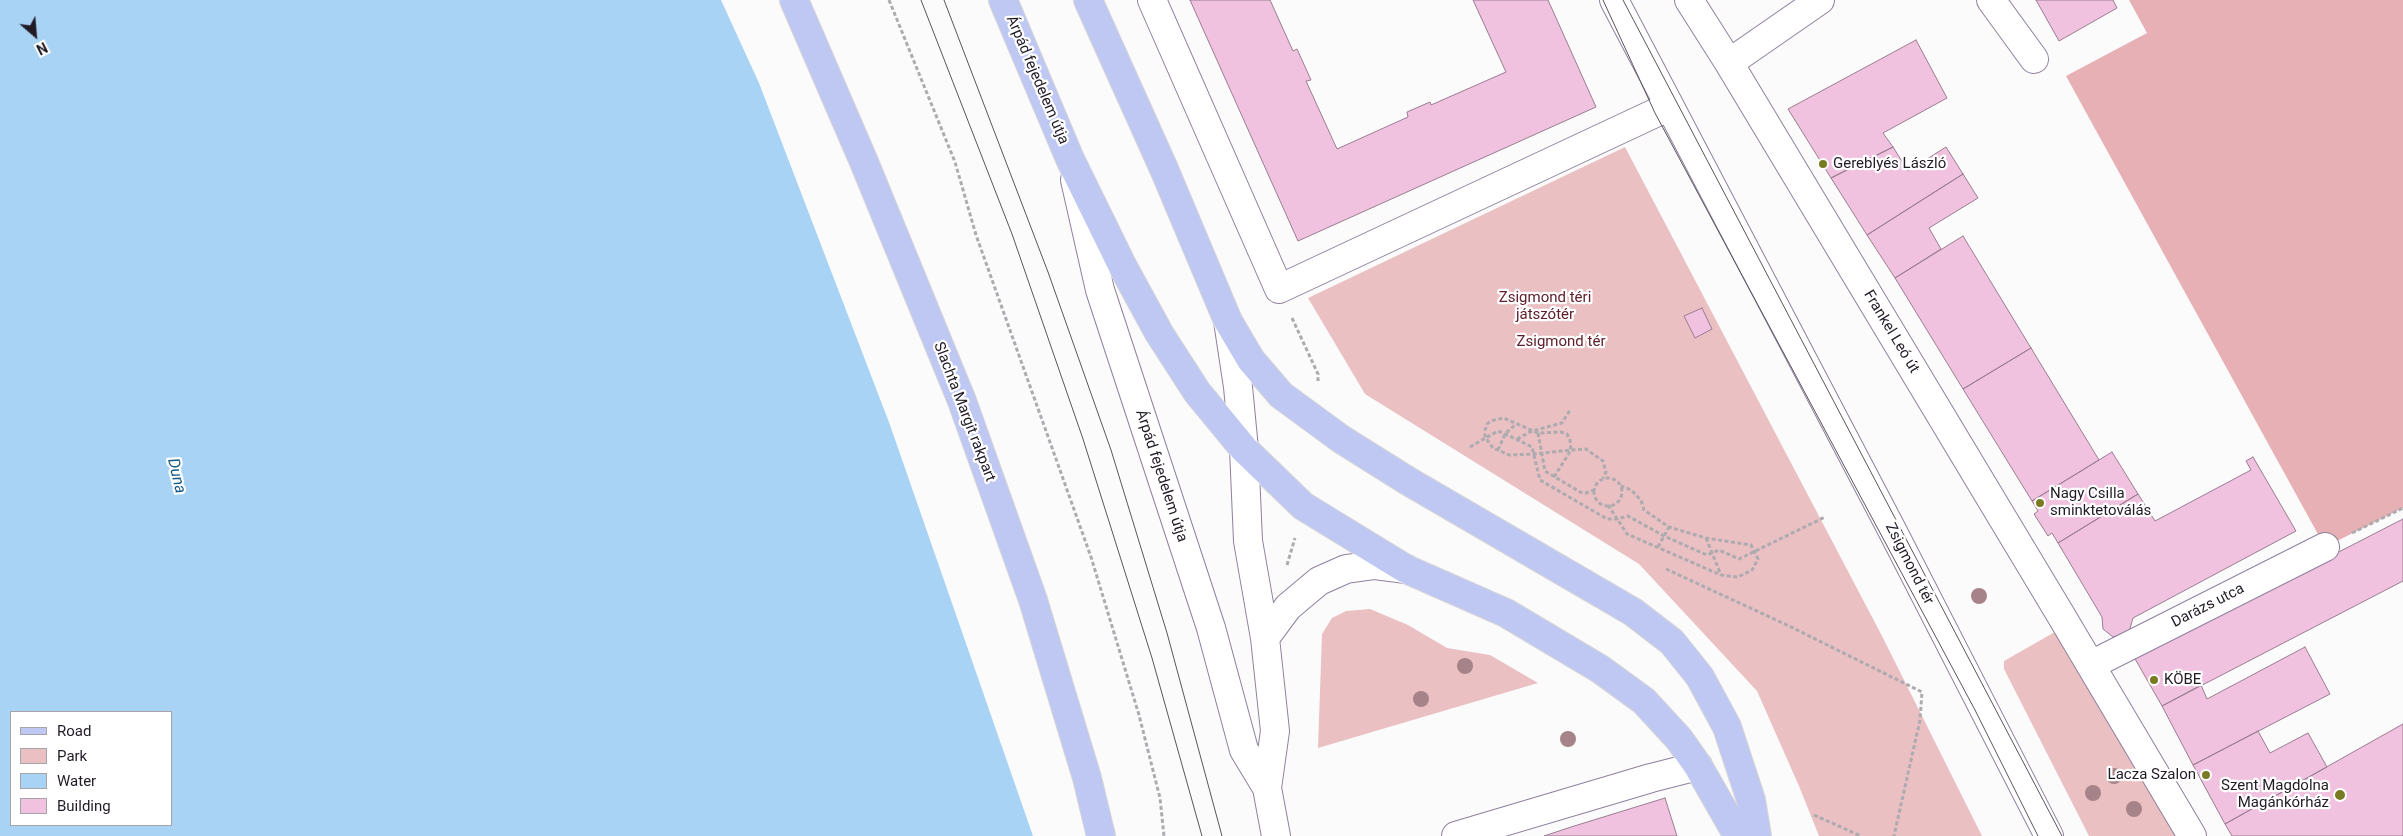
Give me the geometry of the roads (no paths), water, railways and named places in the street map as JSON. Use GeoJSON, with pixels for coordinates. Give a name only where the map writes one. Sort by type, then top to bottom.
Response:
{"type":"FeatureCollection","features":[{"type":"Feature","properties":{"kind":"main road","name":"Slachta Margit rakpart"},"geometry":{"type":"LineString","coordinates":[[794,0],[864,162],[962,401],[1033,600],[1087,778],[1101,836]]}},
{"type":"Feature","properties":{"kind":"main road","name":"Árpád fejedelem útja"},"geometry":{"type":"LineString","coordinates":[[1004,0],[1070,159],[1123,267],[1160,333],[1197,392],[1244,449]]}},
{"type":"Feature","properties":{"kind":"main road","name":"Árpád fejedelem útja"},"geometry":{"type":"LineString","coordinates":[[1088,0],[1164,169],[1228,320]]}},
{"type":"Feature","properties":{"kind":"main road"},"geometry":{"type":"LineString","coordinates":[[1228,320],[1251,360],[1281,395],[1306,414],[1408,481],[1633,612],[1672,642],[1700,677],[1727,728],[1750,800],[1757,836]]}},
{"type":"Feature","properties":{"kind":"main road"},"geometry":{"type":"LineString","coordinates":[[1244,449],[1302,506],[1406,569],[1506,613],[1600,669],[1644,701],[1678,739],[1698,766],[1738,836]]}},
{"type":"Feature","properties":{"kind":"street"},"geometry":{"type":"LineString","coordinates":[[1152,0],[1279,289],[1668,107]]}},
{"type":"Feature","properties":{"kind":"street","name":"Zsigmond tér"},"geometry":{"type":"LineString","coordinates":[[1614,0],[1668,107],[1887,521],[2049,836]]}},
{"type":"Feature","properties":{"kind":"street","name":"Frankel Leó út"},"geometry":{"type":"LineString","coordinates":[[1689,0],[1729,62],[2091,665]]}},
{"type":"Feature","properties":{"kind":"street"},"geometry":{"type":"LineString","coordinates":[[1729,62],[1820,0]]}},
{"type":"Feature","properties":{"kind":"street"},"geometry":{"type":"LineString","coordinates":[[1991,0],[2034,59]]}},
{"type":"Feature","properties":{"kind":"street","name":"Árpád fejedelem útja"},"geometry":{"type":"LineString","coordinates":[[1070,159],[1100,290],[1211,628],[1244,750],[1267,788]]}},
{"type":"Feature","properties":{"kind":"street","name":"Árpád fejedelem útja"},"geometry":{"type":"LineString","coordinates":[[1228,320],[1238,387],[1244,449],[1248,541],[1265,638],[1275,731],[1267,788],[1276,836]]}},
{"type":"Feature","properties":{"kind":"street","name":"Darázs utca"},"geometry":{"type":"LineString","coordinates":[[2091,665],[2324,547]]}},
{"type":"Feature","properties":{"kind":"street"},"geometry":{"type":"LineString","coordinates":[[1265,638],[1288,608],[1319,581],[1346,569],[1375,565],[1406,569]]}},
{"type":"Feature","properties":{"kind":"street"},"geometry":{"type":"LineString","coordinates":[[2091,665],[2192,836]]}},
{"type":"Feature","properties":{"kind":"street"},"geometry":{"type":"LineString","coordinates":[[1456,836],[1651,778],[1698,766]]}},
{"type":"Feature","properties":{"kind":"water","name":"Duna"},"geometry":{"type":"Polygon","coordinates":[[[0,0],[721,0],[759,83],[890,425],[1033,836],[0,836],[0,0]]]}},
{"type":"Feature","properties":{"kind":"tram line"},"geometry":{"type":"LineString","coordinates":[[921,0],[1012,234],[1083,439],[1152,658],[1202,836]]}},
{"type":"Feature","properties":{"kind":"tram line"},"geometry":{"type":"LineString","coordinates":[[944,0],[1048,272],[1111,450],[1167,633],[1222,836]]}},
{"type":"Feature","properties":{"kind":"tram line"},"geometry":{"type":"LineString","coordinates":[[1603,0],[1655,113],[1975,710],[2038,836]]}},
{"type":"Feature","properties":{"kind":"tram line"},"geometry":{"type":"LineString","coordinates":[[1623,0],[2062,836]]}},
{"type":"Feature","properties":{"kind":"place","name":"Gereblyés László"},"geometry":{"type":"Point","coordinates":[1823,164]}},
{"type":"Feature","properties":{"kind":"place","name":"Nagy Csilla sminktetoválás"},"geometry":{"type":"Point","coordinates":[2040,503]}},
{"type":"Feature","properties":{"kind":"place","name":"KÖBE"},"geometry":{"type":"Point","coordinates":[2154,680]}},
{"type":"Feature","properties":{"kind":"place","name":"Lacza Szalon"},"geometry":{"type":"Point","coordinates":[2206,775]}},
{"type":"Feature","properties":{"kind":"place","name":"Szent Magdolna Magánkórház"},"geometry":{"type":"Point","coordinates":[2340,795]}},
{"type":"Feature","properties":{"kind":"park label","name":"Zsigmond téri játszótér"},"geometry":{"type":"Point","coordinates":[1545,306]}}]}
